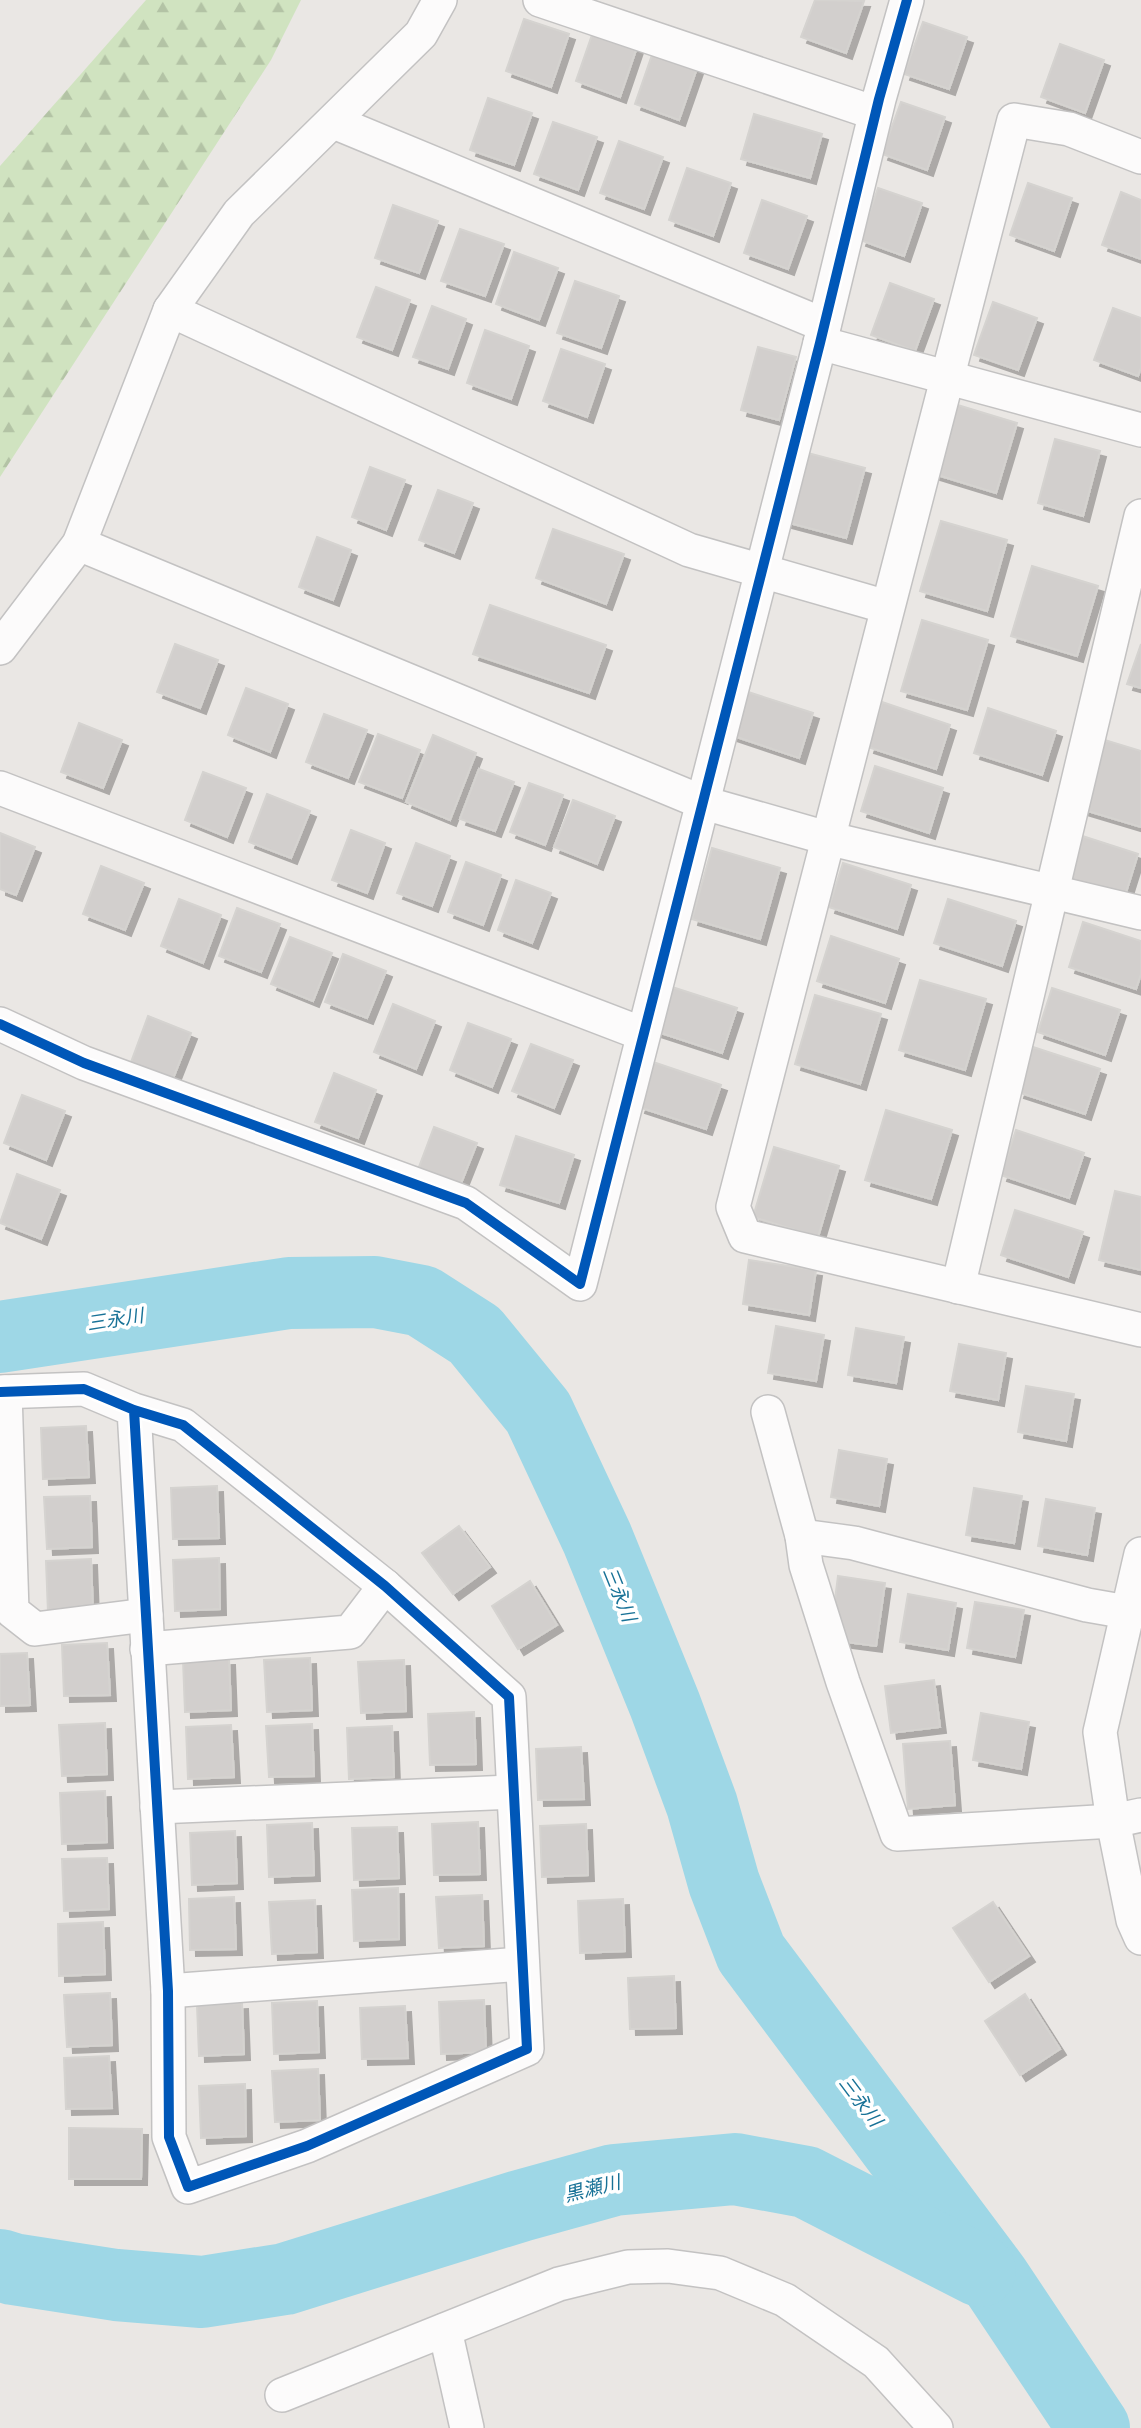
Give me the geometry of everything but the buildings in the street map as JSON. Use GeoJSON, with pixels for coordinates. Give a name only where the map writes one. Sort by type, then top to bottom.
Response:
{"type":"FeatureCollection","features":[{"type":"Feature","properties":{"kind":"street"},"geometry":{"type":"LineString","coordinates":[[0,648],[79,544],[170,310],[239,213],[421,34],[440,0]]}},
{"type":"Feature","properties":{"kind":"street"},"geometry":{"type":"LineString","coordinates":[[540,0],[875,113]]}},
{"type":"Feature","properties":{"kind":"street"},"geometry":{"type":"LineString","coordinates":[[0,1024],[84,1063],[466,1203],[580,1284],[642,1034],[763,572],[875,113],[908,0]]}},
{"type":"Feature","properties":{"kind":"street"},"geometry":{"type":"LineString","coordinates":[[1141,157],[1069,128],[1014,120],[733,1207],[746,1236],[1141,1331]]}},
{"type":"Feature","properties":{"kind":"street"},"geometry":{"type":"LineString","coordinates":[[334,122],[822,334],[946,377],[1141,430]]}},
{"type":"Feature","properties":{"kind":"street"},"geometry":{"type":"LineString","coordinates":[[170,310],[689,550],[887,607]]}},
{"type":"Feature","properties":{"kind":"street"},"geometry":{"type":"LineString","coordinates":[[958,1287],[1141,516]]}},
{"type":"Feature","properties":{"kind":"street"},"geometry":{"type":"LineString","coordinates":[[79,544],[704,803],[827,838],[1141,913]]}},
{"type":"Feature","properties":{"kind":"street"},"geometry":{"type":"LineString","coordinates":[[0,788],[642,1034]]}},
{"type":"Feature","properties":{"kind":"street"},"geometry":{"type":"LineString","coordinates":[[134,1410],[146,1615],[147,1649],[168,1991],[169,2137],[188,2187],[307,2146],[527,2049],[509,1697],[385,1586],[183,1425],[134,1410],[84,1389],[2,1392],[12,1611],[35,1629],[146,1615]]}},
{"type":"Feature","properties":{"kind":"street"},"geometry":{"type":"LineString","coordinates":[[768,1412],[802,1536],[806,1565],[897,1834],[1127,1818]]}},
{"type":"Feature","properties":{"kind":"street"},"geometry":{"type":"LineString","coordinates":[[802,1536],[854,1542],[1087,1605],[1127,1612]]}},
{"type":"Feature","properties":{"kind":"street"},"geometry":{"type":"LineString","coordinates":[[1141,1555],[1100,1731],[1127,1818],[1133,1920],[1141,1938]]}},
{"type":"Feature","properties":{"kind":"street"},"geometry":{"type":"LineString","coordinates":[[147,1649],[350,1632],[385,1586]]}},
{"type":"Feature","properties":{"kind":"street"},"geometry":{"type":"LineString","coordinates":[[157,1807],[513,1793]]}},
{"type":"Feature","properties":{"kind":"street"},"geometry":{"type":"LineString","coordinates":[[168,1991],[522,1964]]}},
{"type":"Feature","properties":{"kind":"street"},"geometry":{"type":"LineString","coordinates":[[282,2395],[559,2284],[628,2267],[668,2266],[720,2273],[785,2300],[876,2362],[936,2428]]}},
{"type":"Feature","properties":{"kind":"street"},"geometry":{"type":"LineString","coordinates":[[445,2330],[467,2428]]}},
{"type":"Feature","properties":{"kind":"green space"},"geometry":{"type":"Polygon","coordinates":[[[146,0],[301,0],[271,60],[0,477],[0,166],[146,0]]]}},
{"type":"Feature","properties":{"kind":"waterway","name":"三永川"},"geometry":{"type":"LineString","coordinates":[[0,1337],[289,1293],[375,1292],[422,1301],[475,1335],[538,1412],[597,1538],[665,1705],[702,1805],[724,1883],[751,1953],[994,2278],[1094,2428]]}},
{"type":"Feature","properties":{"kind":"waterway","name":"黒瀬川"},"geometry":{"type":"LineString","coordinates":[[0,2265],[116,2285],[202,2292],[285,2279],[520,2206],[614,2180],[735,2169],[806,2182],[980,2271]]}},
{"type":"Feature","properties":{"kind":"cycle path"},"geometry":{"type":"LineString","coordinates":[[0,1024],[84,1063],[466,1203],[580,1284],[820,343],[879,99],[907,0]]}},
{"type":"Feature","properties":{"kind":"cycle path"},"geometry":{"type":"LineString","coordinates":[[0,1392],[84,1389],[134,1410],[183,1425],[385,1586],[509,1697],[527,2049],[307,2146],[188,2187],[169,2137],[168,1991],[134,1410]]}}]}
